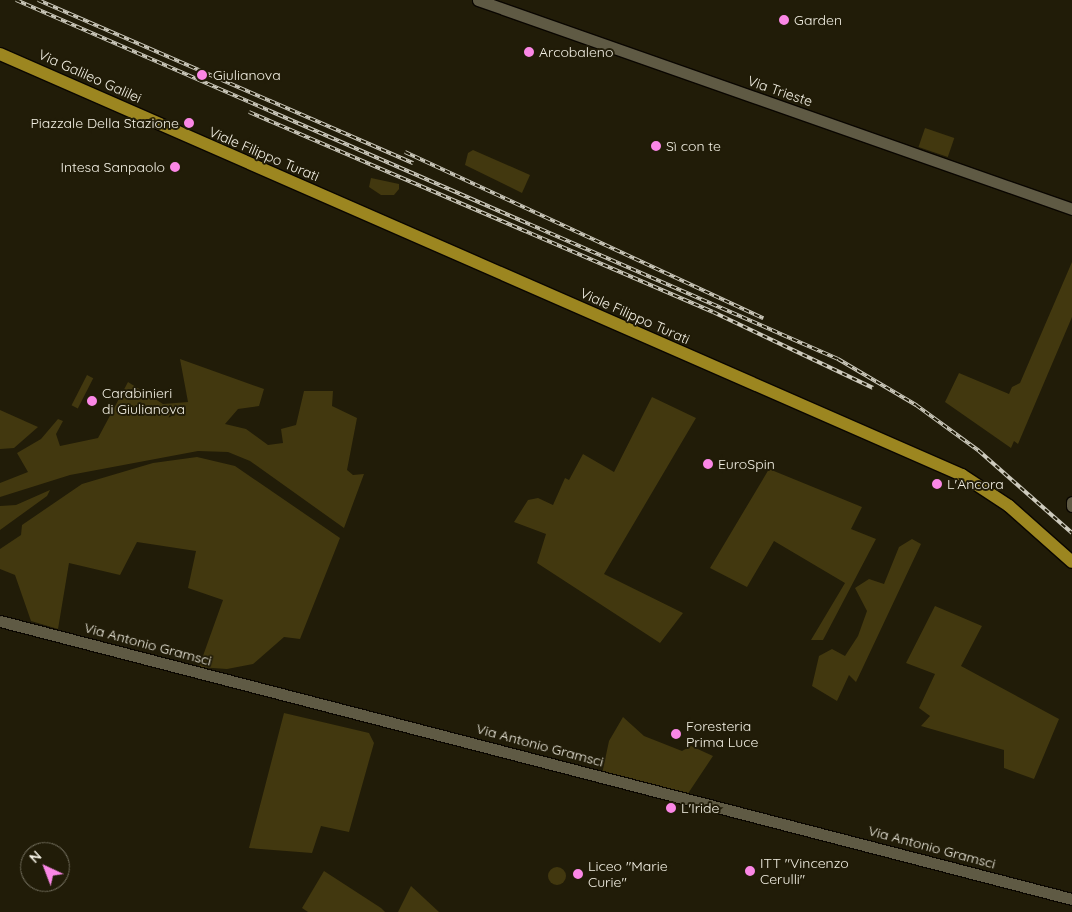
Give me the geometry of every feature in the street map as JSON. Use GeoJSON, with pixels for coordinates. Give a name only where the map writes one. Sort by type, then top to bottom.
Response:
{"type":"FeatureCollection","features":[{"type":"Feature","properties":{"kind":"main road","name":"Via Galileo Galilei"},"geometry":{"type":"LineString","coordinates":[[0,54],[167,127]]}},
{"type":"Feature","properties":{"kind":"main road","name":"Viale Filippo Turati"},"geometry":{"type":"LineString","coordinates":[[167,127],[962,475],[1009,506],[1072,562]]}},
{"type":"Feature","properties":{"kind":"street","name":"Via Trieste"},"geometry":{"type":"LineString","coordinates":[[478,0],[1072,209]]}},
{"type":"Feature","properties":{"kind":"street","name":"Via Antonio Gramsci"},"geometry":{"type":"LineString","coordinates":[[0,621],[1072,900]]}},
{"type":"Feature","properties":{"kind":"shaded area"},"geometry":{"type":"Polygon","coordinates":[[[925,128],[954,138],[948,157],[918,147],[925,128]]]}},
{"type":"Feature","properties":{"kind":"shaded area"},"geometry":{"type":"Polygon","coordinates":[[[473,150],[530,175],[522,193],[465,165],[468,153],[473,150]]]}},
{"type":"Feature","properties":{"kind":"shaded area"},"geometry":{"type":"Polygon","coordinates":[[[371,178],[399,184],[399,189],[394,195],[381,195],[369,187],[371,178]]]}},
{"type":"Feature","properties":{"kind":"shaded area"},"geometry":{"type":"Polygon","coordinates":[[[1072,262],[1072,317],[1018,444],[1014,441],[1011,448],[945,402],[959,373],[1009,394],[1012,387],[1020,383],[1072,262]]]}},
{"type":"Feature","properties":{"kind":"shaded area"},"geometry":{"type":"Polygon","coordinates":[[[180,359],[264,389],[259,406],[238,409],[225,424],[246,429],[268,445],[283,443],[281,429],[296,425],[304,391],[333,391],[332,406],[357,418],[347,470],[353,475],[364,474],[344,528],[250,461],[228,452],[198,451],[70,475],[0,497],[0,483],[28,472],[17,453],[41,439],[58,419],[63,421],[56,434],[60,446],[98,438],[128,382],[163,404],[188,402],[180,359]]]}},
{"type":"Feature","properties":{"kind":"shaded area"},"geometry":{"type":"Polygon","coordinates":[[[87,375],[93,378],[78,408],[72,405],[87,375]]]}},
{"type":"Feature","properties":{"kind":"shaded area"},"geometry":{"type":"Polygon","coordinates":[[[652,397],[696,418],[604,574],[683,613],[660,643],[537,563],[546,534],[514,522],[528,500],[538,498],[553,505],[565,478],[569,480],[583,454],[614,472],[652,397]]]}},
{"type":"Feature","properties":{"kind":"shaded area"},"geometry":{"type":"Polygon","coordinates":[[[0,410],[38,427],[14,448],[0,449],[0,410]]]}},
{"type":"Feature","properties":{"kind":"shaded area"},"geometry":{"type":"Polygon","coordinates":[[[197,457],[235,466],[340,538],[300,639],[284,637],[253,664],[227,669],[199,667],[223,600],[188,588],[196,551],[137,542],[120,575],[69,563],[58,629],[31,621],[15,575],[0,569],[0,549],[21,535],[22,525],[82,484],[153,463],[197,457]]]}},
{"type":"Feature","properties":{"kind":"shaded area"},"geometry":{"type":"Polygon","coordinates":[[[769,469],[862,507],[851,529],[876,539],[823,640],[811,640],[845,583],[774,541],[747,587],[710,568],[769,469]]]}},
{"type":"Feature","properties":{"kind":"shaded area"},"geometry":{"type":"Polygon","coordinates":[[[50,490],[47,496],[0,530],[0,506],[16,505],[50,490]]]}},
{"type":"Feature","properties":{"kind":"shaded area"},"geometry":{"type":"Polygon","coordinates":[[[912,539],[921,544],[856,682],[849,675],[837,701],[812,686],[819,656],[832,649],[845,656],[858,636],[867,611],[855,588],[869,579],[884,584],[899,547],[912,539]]]}},
{"type":"Feature","properties":{"kind":"shaded area"},"geometry":{"type":"Polygon","coordinates":[[[935,606],[982,626],[961,666],[1059,719],[1034,779],[1004,768],[1004,750],[921,726],[930,716],[919,708],[935,674],[906,663],[935,606]]]}},
{"type":"Feature","properties":{"kind":"shaded area"},"geometry":{"type":"Polygon","coordinates":[[[284,713],[369,733],[374,743],[349,832],[321,826],[312,853],[249,848],[284,713]]]}},
{"type":"Feature","properties":{"kind":"shaded area"},"geometry":{"type":"Polygon","coordinates":[[[623,717],[644,736],[682,751],[691,746],[713,756],[687,795],[602,774],[609,741],[623,717]]]}},
{"type":"Feature","properties":{"kind":"shaded area"},"geometry":{"type":"Polygon","coordinates":[[[557,867],[563,870],[566,876],[563,882],[557,885],[551,882],[548,876],[551,870],[557,867]]]}},
{"type":"Feature","properties":{"kind":"shaded area"},"geometry":{"type":"Polygon","coordinates":[[[324,871],[385,912],[308,912],[302,908],[324,871]]]}},
{"type":"Feature","properties":{"kind":"shaded area"},"geometry":{"type":"Polygon","coordinates":[[[411,886],[439,912],[398,912],[411,886]]]}},
{"type":"Feature","properties":{"kind":"railway"},"geometry":{"type":"LineString","coordinates":[[16,0],[838,359],[916,405],[979,451],[1072,533]]}},
{"type":"Feature","properties":{"kind":"railway"},"geometry":{"type":"LineString","coordinates":[[38,0],[413,163]]}},
{"type":"Feature","properties":{"kind":"railway"},"geometry":{"type":"LineString","coordinates":[[249,112],[713,312],[873,388]]}},
{"type":"Feature","properties":{"kind":"railway"},"geometry":{"type":"LineString","coordinates":[[405,152],[763,318]]}},
{"type":"Feature","properties":{"kind":"place","name":"Garden"},"geometry":{"type":"Point","coordinates":[784,20]}},
{"type":"Feature","properties":{"kind":"place","name":"Arcobaleno"},"geometry":{"type":"Point","coordinates":[529,52]}},
{"type":"Feature","properties":{"kind":"place","name":"Giulianova"},"geometry":{"type":"Point","coordinates":[202,75]}},
{"type":"Feature","properties":{"kind":"place","name":"Piazzale Della Stazione"},"geometry":{"type":"Point","coordinates":[189,123]}},
{"type":"Feature","properties":{"kind":"place","name":"Sì con te"},"geometry":{"type":"Point","coordinates":[656,146]}},
{"type":"Feature","properties":{"kind":"place","name":"Intesa Sanpaolo"},"geometry":{"type":"Point","coordinates":[175,167]}},
{"type":"Feature","properties":{"kind":"place","name":"Carabinieri di Giulianova"},"geometry":{"type":"Point","coordinates":[92,401]}},
{"type":"Feature","properties":{"kind":"place","name":"EuroSpin"},"geometry":{"type":"Point","coordinates":[708,464]}},
{"type":"Feature","properties":{"kind":"place","name":"L'Ancora"},"geometry":{"type":"Point","coordinates":[937,484]}},
{"type":"Feature","properties":{"kind":"place","name":"Foresteria Prima Luce"},"geometry":{"type":"Point","coordinates":[676,734]}},
{"type":"Feature","properties":{"kind":"place","name":"L'Iride"},"geometry":{"type":"Point","coordinates":[671,808]}},
{"type":"Feature","properties":{"kind":"place","name":"ITT \"Vincenzo Cerulli\""},"geometry":{"type":"Point","coordinates":[750,871]}},
{"type":"Feature","properties":{"kind":"place","name":"Liceo \"Marie Curie\""},"geometry":{"type":"Point","coordinates":[578,874]}}]}
